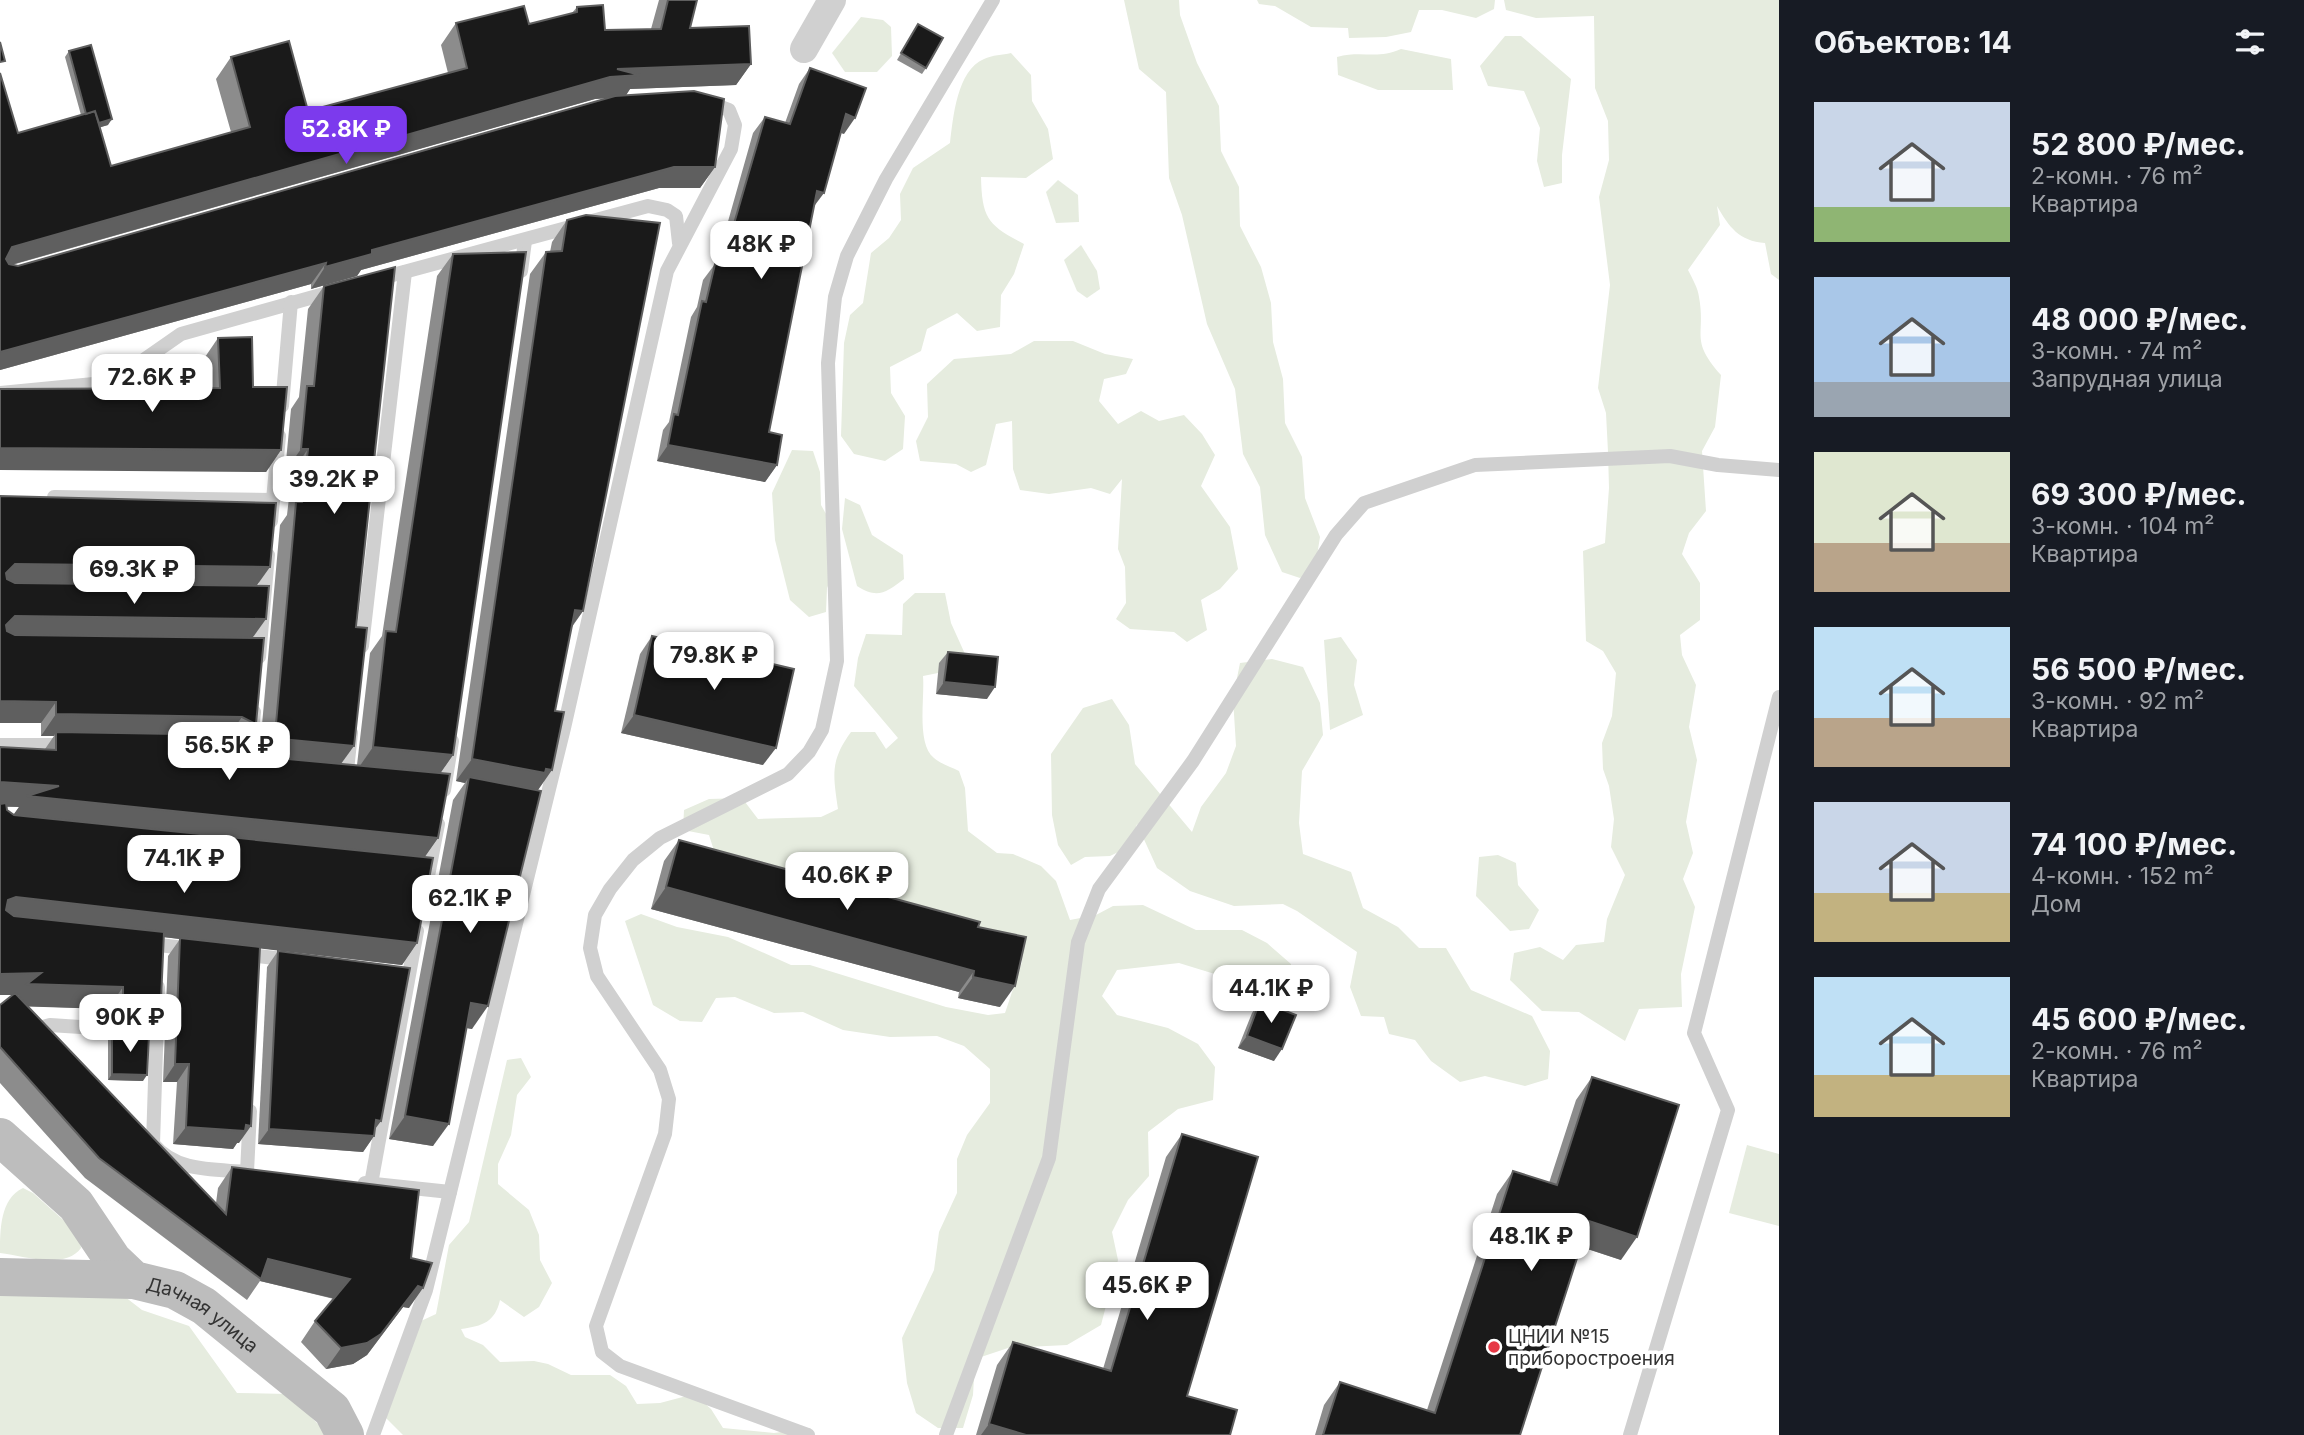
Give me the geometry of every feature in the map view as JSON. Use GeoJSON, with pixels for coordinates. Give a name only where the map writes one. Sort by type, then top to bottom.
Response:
{"type":"FeatureCollection","features":[{"type":"Feature","properties":{"kind":"street"},"geometry":{"type":"LineString","coordinates":[[804,49],[832,0]]}},
{"type":"Feature","properties":{"kind":"street","name":"Дачная улица"},"geometry":{"type":"LineString","coordinates":[[0,1137],[76,1205],[113,1260],[134,1280],[175,1290],[204,1306],[332,1410],[345,1435]]}},
{"type":"Feature","properties":{"kind":"street"},"geometry":{"type":"LineString","coordinates":[[0,1277],[134,1280]]}},
{"type":"Feature","properties":{"kind":"lane"},"geometry":{"type":"LineString","coordinates":[[807,1435],[620,1366],[602,1352],[596,1326],[665,1134],[669,1099],[660,1070],[597,976],[590,948],[595,915],[610,889],[634,860],[660,838],[788,774],[809,752],[822,730],[837,661],[828,363],[835,297],[847,256],[886,179],[993,0]]}},
{"type":"Feature","properties":{"kind":"lane"},"geometry":{"type":"LineString","coordinates":[[373,1435],[426,1290],[538,807],[667,271],[731,149],[734,124],[729,110],[702,101],[691,101]]}},
{"type":"Feature","properties":{"kind":"lane"},"geometry":{"type":"LineString","coordinates":[[0,393],[115,380],[181,334],[648,206],[667,210],[676,216],[679,244]]}},
{"type":"Feature","properties":{"kind":"lane"},"geometry":{"type":"LineString","coordinates":[[519,282],[525,241]]}},
{"type":"Feature","properties":{"kind":"lane"},"geometry":{"type":"LineString","coordinates":[[360,656],[405,272]]}},
{"type":"Feature","properties":{"kind":"lane"},"geometry":{"type":"LineString","coordinates":[[257,675],[253,650],[257,598],[273,500],[292,302]]}},
{"type":"Feature","properties":{"kind":"lane"},"geometry":{"type":"LineString","coordinates":[[946,1435],[1049,1158],[1078,942],[1099,890],[1193,761],[1336,535],[1364,503],[1475,465],[1670,456],[1718,466],[1779,470]]}},
{"type":"Feature","properties":{"kind":"lane"},"geometry":{"type":"LineString","coordinates":[[41,497],[273,500]]}},
{"type":"Feature","properties":{"kind":"lane"},"geometry":{"type":"LineString","coordinates":[[1630,1435],[1728,1110],[1694,1033],[1779,697]]}},
{"type":"Feature","properties":{"kind":"lane"},"geometry":{"type":"LineString","coordinates":[[250,763],[255,700]]}},
{"type":"Feature","properties":{"kind":"lane"},"geometry":{"type":"LineString","coordinates":[[346,780],[354,711]]}},
{"type":"Feature","properties":{"kind":"lane"},"geometry":{"type":"LineString","coordinates":[[371,1184],[402,974],[422,904],[422,870],[446,789],[455,720]]}},
{"type":"Feature","properties":{"kind":"lane"},"geometry":{"type":"LineString","coordinates":[[0,745],[81,746]]}},
{"type":"Feature","properties":{"kind":"lane"},"geometry":{"type":"LineString","coordinates":[[164,1157],[153,1144],[151,1124],[156,1032],[155,954],[208,950]]}},
{"type":"Feature","properties":{"kind":"lane"},"geometry":{"type":"LineString","coordinates":[[253,960],[313,963]]}},
{"type":"Feature","properties":{"kind":"lane"},"geometry":{"type":"LineString","coordinates":[[55,1055],[41,1039],[43,1027],[64,1025],[156,1032]]}},
{"type":"Feature","properties":{"kind":"lane"},"geometry":{"type":"LineString","coordinates":[[134,1129],[164,1157],[179,1165],[254,1173],[251,1091]]}},
{"type":"Feature","properties":{"kind":"lane"},"geometry":{"type":"LineString","coordinates":[[344,1181],[450,1192]]}},
{"type":"Feature","properties":{"kind":"shaded area"},"geometry":{"type":"Polygon","coordinates":[[[1124,0],[1179,0],[1180,15],[1197,63],[1219,106],[1221,151],[1239,187],[1240,226],[1261,267],[1271,303],[1273,342],[1283,379],[1285,423],[1302,457],[1305,498],[1320,537],[1315,568],[1300,578],[1282,572],[1265,535],[1260,487],[1243,454],[1235,389],[1207,324],[1182,215],[1169,178],[1166,92],[1139,69],[1124,0]]]}},
{"type":"Feature","properties":{"kind":"shaded area"},"geometry":{"type":"Polygon","coordinates":[[[1257,0],[1495,0],[1494,9],[1476,18],[1442,10],[1419,10],[1411,32],[1386,37],[1349,38],[1348,28],[1311,27],[1275,6],[1259,4],[1257,0]]]}},
{"type":"Feature","properties":{"kind":"shaded area"},"geometry":{"type":"Polygon","coordinates":[[[1504,0],[1779,0],[1779,280],[1771,274],[1765,243],[1748,239],[1736,232],[1717,206],[1720,225],[1688,270],[1695,283],[1701,310],[1702,345],[1721,375],[1715,427],[1702,451],[1706,511],[1689,533],[1682,554],[1700,583],[1700,620],[1680,635],[1682,655],[1696,685],[1689,727],[1697,760],[1686,822],[1693,853],[1683,879],[1695,907],[1681,974],[1682,1007],[1639,1009],[1625,1041],[1579,1012],[1542,1011],[1510,980],[1514,953],[1540,947],[1563,960],[1576,945],[1604,942],[1607,919],[1625,875],[1611,847],[1614,819],[1609,786],[1603,769],[1602,743],[1612,716],[1616,673],[1603,651],[1586,641],[1583,551],[1605,543],[1609,488],[1606,413],[1598,388],[1610,285],[1599,197],[1609,160],[1608,121],[1595,88],[1594,16],[1536,18],[1506,10],[1504,0]]]}},
{"type":"Feature","properties":{"kind":"shaded area"},"geometry":{"type":"Polygon","coordinates":[[[861,17],[883,20],[891,27],[892,56],[877,72],[845,72],[832,53],[861,17]]]}},
{"type":"Feature","properties":{"kind":"shaded area"},"geometry":{"type":"Polygon","coordinates":[[[1505,36],[1521,36],[1571,79],[1562,155],[1562,183],[1544,187],[1537,161],[1540,128],[1524,91],[1488,86],[1480,66],[1505,36]]]}},
{"type":"Feature","properties":{"kind":"shaded area"},"geometry":{"type":"Polygon","coordinates":[[[1401,49],[1451,59],[1453,90],[1378,90],[1338,75],[1337,57],[1385,54],[1401,49]]]}},
{"type":"Feature","properties":{"kind":"shaded area"},"geometry":{"type":"Polygon","coordinates":[[[1011,53],[1031,75],[1032,101],[1048,129],[1053,159],[1026,178],[981,177],[983,203],[989,219],[1002,231],[1024,244],[1014,274],[1001,295],[1000,327],[977,331],[957,313],[927,329],[921,351],[890,367],[891,393],[905,416],[903,449],[885,461],[854,454],[841,436],[844,343],[850,315],[863,303],[871,253],[889,238],[901,220],[900,194],[913,168],[950,143],[958,96],[968,73],[984,59],[1011,53]]]}},
{"type":"Feature","properties":{"kind":"shaded area"},"geometry":{"type":"Polygon","coordinates":[[[1058,180],[1078,195],[1079,222],[1056,223],[1046,192],[1058,180]]]}},
{"type":"Feature","properties":{"kind":"shaded area"},"geometry":{"type":"Polygon","coordinates":[[[1081,245],[1097,271],[1100,289],[1087,298],[1077,291],[1064,260],[1081,245]]]}},
{"type":"Feature","properties":{"kind":"shaded area"},"geometry":{"type":"Polygon","coordinates":[[[1034,341],[1073,341],[1105,354],[1133,359],[1126,374],[1104,379],[1099,401],[1118,424],[1141,411],[1159,421],[1184,415],[1202,434],[1215,455],[1201,486],[1230,527],[1238,569],[1220,589],[1201,600],[1207,630],[1187,642],[1174,632],[1130,629],[1116,619],[1126,603],[1125,567],[1118,549],[1122,479],[1110,494],[1091,488],[1049,494],[1020,490],[1013,469],[1012,421],[996,424],[986,465],[971,472],[956,464],[920,461],[916,441],[928,417],[927,384],[954,359],[1011,354],[1034,341]]]}},
{"type":"Feature","properties":{"kind":"shaded area"},"geometry":{"type":"Polygon","coordinates":[[[792,450],[813,451],[820,472],[821,505],[835,530],[840,559],[827,588],[826,612],[809,617],[790,600],[775,540],[772,493],[792,450]]]}},
{"type":"Feature","properties":{"kind":"shaded area"},"geometry":{"type":"Polygon","coordinates":[[[845,498],[860,505],[872,535],[903,555],[904,579],[886,591],[870,592],[857,586],[842,529],[845,498]]]}},
{"type":"Feature","properties":{"kind":"shaded area"},"geometry":{"type":"Polygon","coordinates":[[[915,593],[945,593],[951,623],[965,654],[948,671],[923,676],[922,720],[928,751],[937,760],[959,771],[965,788],[968,831],[997,853],[1013,854],[1041,866],[1056,881],[1070,920],[1096,915],[1113,906],[1143,905],[1196,930],[1242,930],[1267,943],[1291,964],[1290,983],[1257,987],[1179,963],[1117,970],[1102,996],[1117,1015],[1168,1028],[1198,1044],[1215,1067],[1213,1100],[1178,1109],[1148,1132],[1149,1176],[1128,1200],[1112,1232],[1118,1260],[1101,1325],[1067,1345],[1008,1348],[975,1359],[973,1395],[963,1428],[938,1428],[916,1413],[907,1383],[902,1338],[934,1270],[939,1232],[957,1193],[957,1159],[967,1135],[990,1103],[990,1069],[964,1046],[937,1036],[890,1037],[843,1030],[803,1012],[774,1013],[735,997],[716,998],[702,1022],[680,1021],[653,1005],[625,921],[641,914],[677,927],[728,937],[791,965],[810,965],[946,1007],[988,1015],[1005,1013],[1022,962],[1020,941],[717,860],[709,835],[683,830],[684,810],[709,799],[742,798],[758,819],[821,817],[838,809],[836,760],[851,732],[875,732],[886,749],[898,738],[854,686],[858,658],[866,634],[902,635],[903,604],[915,593]]]}},
{"type":"Feature","properties":{"kind":"shaded area"},"geometry":{"type":"Polygon","coordinates":[[[1341,637],[1357,660],[1354,685],[1363,715],[1330,730],[1324,640],[1341,637]]]}},
{"type":"Feature","properties":{"kind":"shaded area"},"geometry":{"type":"Polygon","coordinates":[[[1272,659],[1303,667],[1320,703],[1323,735],[1302,771],[1299,823],[1303,854],[1351,872],[1363,908],[1398,927],[1419,948],[1446,948],[1471,990],[1532,1016],[1550,1051],[1548,1079],[1525,1086],[1485,1076],[1460,1082],[1431,1061],[1415,1040],[1389,1034],[1384,1017],[1361,1016],[1350,987],[1357,952],[1283,904],[1234,906],[1190,891],[1157,868],[1137,824],[1131,846],[1110,856],[1085,857],[1071,865],[1058,845],[1052,815],[1051,754],[1083,708],[1112,699],[1129,725],[1135,764],[1192,832],[1201,807],[1226,773],[1236,746],[1233,698],[1240,663],[1272,659]]]}},
{"type":"Feature","properties":{"kind":"shaded area"},"geometry":{"type":"Polygon","coordinates":[[[1498,855],[1516,863],[1518,885],[1539,910],[1529,929],[1510,931],[1476,896],[1479,857],[1498,855]]]}},
{"type":"Feature","properties":{"kind":"shaded area"},"geometry":{"type":"Polygon","coordinates":[[[521,1058],[531,1077],[517,1095],[511,1135],[498,1164],[498,1184],[529,1210],[539,1235],[540,1260],[552,1283],[539,1307],[524,1317],[500,1300],[495,1313],[487,1322],[461,1329],[465,1337],[483,1345],[500,1362],[534,1361],[548,1364],[571,1375],[610,1375],[626,1386],[637,1404],[660,1403],[694,1394],[711,1409],[723,1428],[774,1433],[810,1428],[815,1435],[403,1435],[386,1418],[421,1321],[436,1314],[449,1245],[469,1222],[507,1060],[521,1058]]]}},
{"type":"Feature","properties":{"kind":"shaded area"},"geometry":{"type":"Polygon","coordinates":[[[1747,1145],[1779,1154],[1779,1226],[1729,1213],[1747,1145]]]}},
{"type":"Feature","properties":{"kind":"shaded area"},"geometry":{"type":"Polygon","coordinates":[[[23,1188],[33,1193],[79,1234],[81,1248],[74,1255],[44,1260],[0,1253],[1,1225],[6,1207],[15,1193],[23,1188]]]}},
{"type":"Feature","properties":{"kind":"shaded area"},"geometry":{"type":"Polygon","coordinates":[[[0,1288],[120,1293],[142,1310],[189,1326],[237,1393],[288,1394],[329,1435],[0,1435],[0,1288]]]}},
{"type":"Feature","properties":{"kind":"building"},"geometry":{"type":"Polygon","coordinates":[[[668,0],[697,0],[690,28],[749,26],[751,64],[617,69],[640,75],[610,77],[12,247],[6,259],[9,264],[18,266],[615,96],[694,91],[724,99],[715,167],[674,167],[372,250],[372,254],[325,267],[326,263],[0,352],[0,73],[18,133],[95,111],[111,166],[250,127],[231,57],[289,41],[308,111],[467,68],[456,23],[524,6],[529,24],[577,12],[577,7],[603,5],[605,30],[661,29],[668,0]]]}},
{"type":"Feature","properties":{"kind":"building"},"geometry":{"type":"Polygon","coordinates":[[[918,24],[943,38],[926,68],[901,53],[918,24]]]}},
{"type":"Feature","properties":{"kind":"building"},"geometry":{"type":"Polygon","coordinates":[[[0,42],[5,61],[0,62],[0,42]]]}},
{"type":"Feature","properties":{"kind":"building"},"geometry":{"type":"Polygon","coordinates":[[[91,45],[112,119],[99,123],[95,111],[86,114],[69,51],[91,45]]]}},
{"type":"Feature","properties":{"kind":"building"},"geometry":{"type":"Polygon","coordinates":[[[810,68],[866,88],[855,118],[846,114],[824,193],[817,191],[769,432],[782,435],[777,465],[668,445],[674,414],[678,415],[702,301],[706,302],[715,264],[722,265],[765,117],[790,124],[810,68]]]}},
{"type":"Feature","properties":{"kind":"building"},"geometry":{"type":"Polygon","coordinates":[[[586,215],[660,223],[583,611],[575,610],[555,711],[564,712],[552,770],[546,769],[545,773],[472,759],[546,252],[562,251],[567,220],[586,215]]]}},
{"type":"Feature","properties":{"kind":"building"},"geometry":{"type":"Polygon","coordinates":[[[526,252],[453,755],[373,747],[386,631],[396,632],[453,254],[526,252]]]}},
{"type":"Feature","properties":{"kind":"building"},"geometry":{"type":"Polygon","coordinates":[[[395,267],[356,627],[367,628],[354,746],[281,739],[275,735],[296,502],[302,502],[308,449],[301,449],[307,386],[314,386],[324,286],[395,267]]]}},
{"type":"Feature","properties":{"kind":"building"},"geometry":{"type":"Polygon","coordinates":[[[252,337],[253,387],[287,387],[281,450],[0,448],[0,389],[220,388],[218,338],[252,337]]]}},
{"type":"Feature","properties":{"kind":"building"},"geometry":{"type":"Polygon","coordinates":[[[0,496],[276,503],[270,567],[15,564],[6,573],[7,579],[15,583],[269,586],[266,619],[15,616],[6,625],[7,631],[15,635],[264,638],[256,724],[242,717],[56,714],[56,702],[0,701],[0,496]]]}},
{"type":"Feature","properties":{"kind":"building"},"geometry":{"type":"Polygon","coordinates":[[[652,636],[794,669],[776,748],[634,715],[652,636]]]}},
{"type":"Feature","properties":{"kind":"building"},"geometry":{"type":"Polygon","coordinates":[[[948,652],[998,657],[995,687],[944,682],[948,652]]]}},
{"type":"Feature","properties":{"kind":"building"},"geometry":{"type":"Polygon","coordinates":[[[56,732],[240,735],[277,758],[450,774],[438,838],[27,796],[59,786],[0,782],[0,747],[56,750],[56,732]]]}},
{"type":"Feature","properties":{"kind":"building"},"geometry":{"type":"Polygon","coordinates":[[[469,777],[541,791],[488,1006],[471,1003],[449,1124],[405,1116],[469,777]]]}},
{"type":"Feature","properties":{"kind":"building"},"geometry":{"type":"Polygon","coordinates":[[[6,803],[7,810],[14,815],[433,858],[417,943],[16,897],[8,900],[6,910],[14,916],[164,932],[161,1000],[123,998],[123,987],[27,984],[41,973],[0,974],[0,804],[6,803]]]}},
{"type":"Feature","properties":{"kind":"building"},"geometry":{"type":"Polygon","coordinates":[[[679,840],[980,922],[978,927],[1026,937],[1015,986],[973,977],[974,971],[666,887],[679,840]]]}},
{"type":"Feature","properties":{"kind":"building"},"geometry":{"type":"Polygon","coordinates":[[[180,938],[260,947],[251,1126],[246,1125],[245,1131],[186,1127],[189,1064],[175,1064],[180,938]]]}},
{"type":"Feature","properties":{"kind":"building"},"geometry":{"type":"Polygon","coordinates":[[[278,951],[410,968],[381,1121],[376,1120],[374,1136],[269,1129],[278,951]]]}},
{"type":"Feature","properties":{"kind":"building"},"geometry":{"type":"Polygon","coordinates":[[[15,993],[226,1214],[232,1167],[419,1190],[411,1258],[432,1263],[423,1288],[418,1286],[381,1334],[367,1343],[341,1348],[315,1321],[350,1279],[268,1259],[261,1279],[99,1158],[0,1047],[0,1005],[15,993]]]}},
{"type":"Feature","properties":{"kind":"building"},"geometry":{"type":"Polygon","coordinates":[[[1260,1001],[1296,1015],[1282,1049],[1247,1036],[1260,1001]]]}},
{"type":"Feature","properties":{"kind":"building"},"geometry":{"type":"Polygon","coordinates":[[[112,1032],[149,1035],[147,1075],[112,1074],[112,1032]]]}},
{"type":"Feature","properties":{"kind":"building","name":"ЦНИИ №15 приборостроения"},"geometry":{"type":"Polygon","coordinates":[[[1592,1077],[1679,1105],[1637,1237],[1589,1221],[1520,1435],[1323,1435],[1340,1382],[1435,1413],[1513,1171],[1557,1185],[1592,1077]]]}},
{"type":"Feature","properties":{"kind":"building"},"geometry":{"type":"Polygon","coordinates":[[[1182,1134],[1258,1157],[1187,1396],[1237,1410],[1230,1435],[1026,1435],[989,1424],[1013,1342],[1111,1371],[1182,1134]]]}},
{"type":"Feature","properties":{"kind":"place","name":"ЦНИИ №15 приборостроения"},"geometry":{"type":"Point","coordinates":[1494,1347]}}]}
